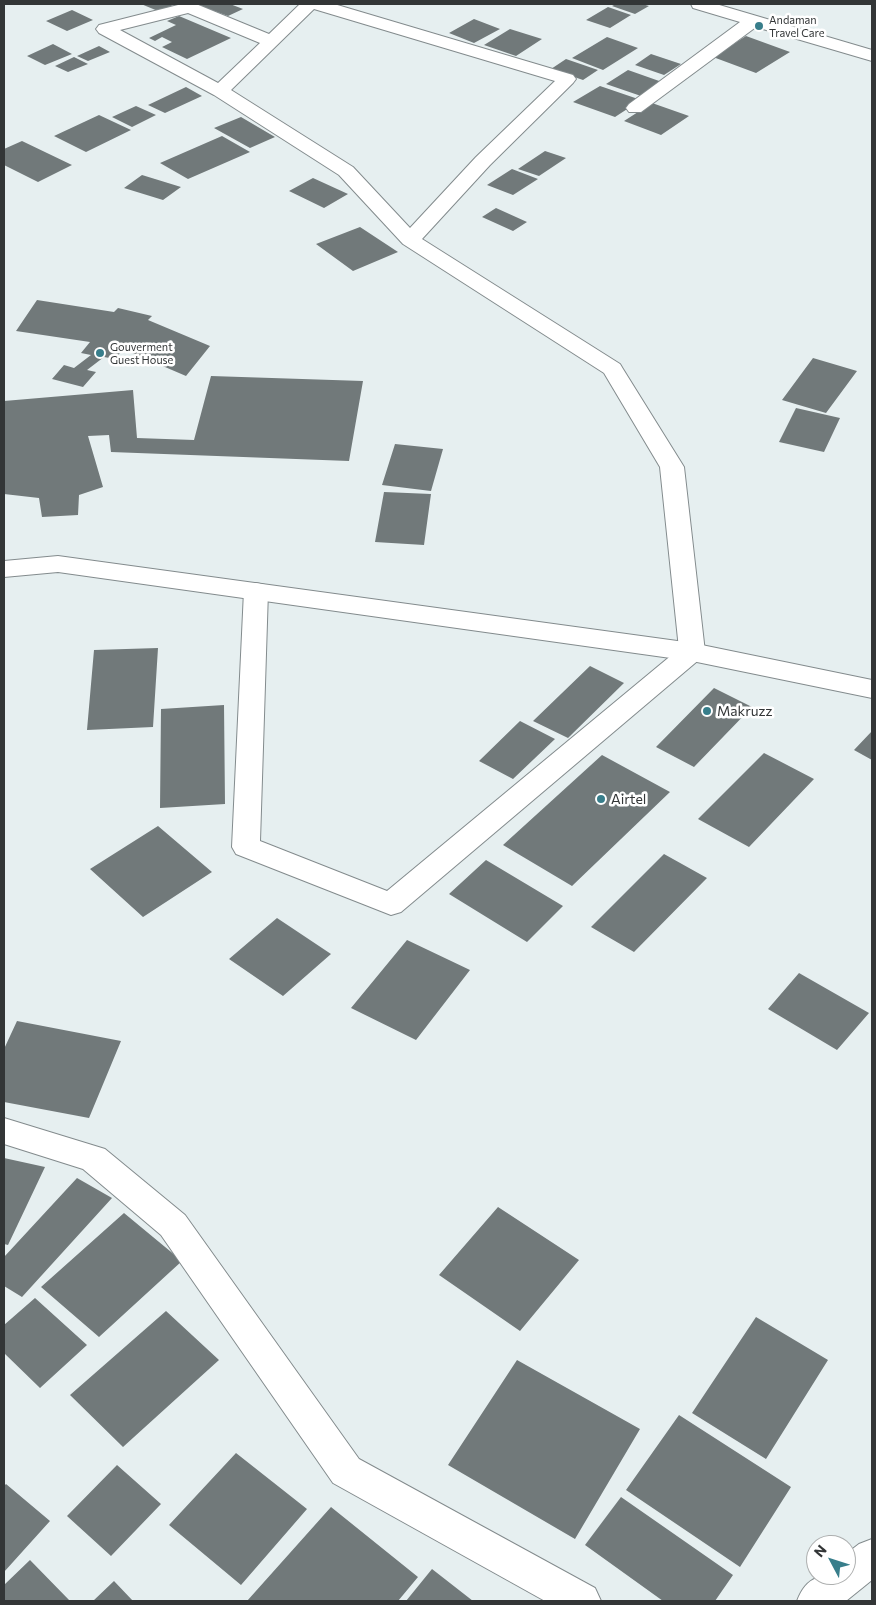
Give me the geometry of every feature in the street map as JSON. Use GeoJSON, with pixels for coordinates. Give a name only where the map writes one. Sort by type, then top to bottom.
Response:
{"type":"FeatureCollection","features":[{"type":"Feature","properties":{"kind":"main road"},"geometry":{"type":"LineString","coordinates":[[135,4],[157,16]]}},
{"type":"Feature","properties":{"kind":"main road"},"geometry":{"type":"LineString","coordinates":[[220,91],[308,4]]}},
{"type":"Feature","properties":{"kind":"main road"},"geometry":{"type":"LineString","coordinates":[[317,4],[567,79],[483,161],[410,240]]}},
{"type":"Feature","properties":{"kind":"main road"},"geometry":{"type":"LineString","coordinates":[[699,4],[743,13],[872,56]]}},
{"type":"Feature","properties":{"kind":"main road"},"geometry":{"type":"LineString","coordinates":[[271,41],[189,7],[105,29],[220,91],[346,171],[410,240],[612,369],[672,467],[692,652]]}},
{"type":"Feature","properties":{"kind":"main road"},"geometry":{"type":"LineString","coordinates":[[634,108],[743,13]]}},
{"type":"Feature","properties":{"kind":"main road"},"geometry":{"type":"LineString","coordinates":[[4,569],[58,564],[256,591],[692,652],[872,689]]}},
{"type":"Feature","properties":{"kind":"main road"},"geometry":{"type":"LineString","coordinates":[[256,591],[246,847],[391,904],[692,652]]}},
{"type":"Feature","properties":{"kind":"main road"},"geometry":{"type":"LineString","coordinates":[[4,1131],[94,1159],[173,1225],[346,1471],[582,1601]]}},
{"type":"Feature","properties":{"kind":"main road"},"geometry":{"type":"LineString","coordinates":[[816,1601],[872,1557]]}},
{"type":"Feature","properties":{"kind":"building"},"geometry":{"type":"Polygon","coordinates":[[[141,4],[176,4],[158,11],[141,4]]]}},
{"type":"Feature","properties":{"kind":"building"},"geometry":{"type":"Polygon","coordinates":[[[195,4],[230,4],[243,9],[228,16],[195,4]]]}},
{"type":"Feature","properties":{"kind":"building"},"geometry":{"type":"Polygon","coordinates":[[[616,4],[642,4],[649,6],[635,14],[612,6],[616,4]]]}},
{"type":"Feature","properties":{"kind":"building"},"geometry":{"type":"Polygon","coordinates":[[[608,7],[631,15],[610,28],[586,20],[608,7]]]}},
{"type":"Feature","properties":{"kind":"building"},"geometry":{"type":"Polygon","coordinates":[[[72,10],[93,20],[67,31],[46,21],[72,10]]]}},
{"type":"Feature","properties":{"kind":"building"},"geometry":{"type":"Polygon","coordinates":[[[179,16],[231,38],[187,59],[162,47],[172,42],[162,37],[155,41],[149,38],[176,25],[167,21],[179,16]]]}},
{"type":"Feature","properties":{"kind":"building"},"geometry":{"type":"Polygon","coordinates":[[[474,19],[500,29],[474,43],[449,33],[474,19]]]}},
{"type":"Feature","properties":{"kind":"building"},"geometry":{"type":"Polygon","coordinates":[[[510,29],[542,39],[516,56],[484,45],[510,29]]]}},
{"type":"Feature","properties":{"kind":"building"},"geometry":{"type":"Polygon","coordinates":[[[746,36],[790,52],[756,73],[713,57],[746,36]]]}},
{"type":"Feature","properties":{"kind":"building"},"geometry":{"type":"Polygon","coordinates":[[[607,37],[638,48],[603,70],[572,58],[607,37]]]}},
{"type":"Feature","properties":{"kind":"building"},"geometry":{"type":"Polygon","coordinates":[[[53,44],[72,54],[45,65],[27,56],[53,44]]]}},
{"type":"Feature","properties":{"kind":"building"},"geometry":{"type":"Polygon","coordinates":[[[99,46],[110,52],[88,61],[77,56],[99,46]]]}},
{"type":"Feature","properties":{"kind":"building"},"geometry":{"type":"Polygon","coordinates":[[[651,54],[681,64],[664,75],[635,65],[651,54]]]}},
{"type":"Feature","properties":{"kind":"building"},"geometry":{"type":"Polygon","coordinates":[[[74,57],[88,64],[68,72],[55,66],[74,57]]]}},
{"type":"Feature","properties":{"kind":"building"},"geometry":{"type":"Polygon","coordinates":[[[566,59],[598,70],[583,80],[551,69],[566,59]]]}},
{"type":"Feature","properties":{"kind":"building"},"geometry":{"type":"Polygon","coordinates":[[[628,70],[662,82],[641,96],[606,84],[628,70]]]}},
{"type":"Feature","properties":{"kind":"building"},"geometry":{"type":"Polygon","coordinates":[[[600,86],[641,100],[615,117],[573,102],[600,86]]]}},
{"type":"Feature","properties":{"kind":"building"},"geometry":{"type":"Polygon","coordinates":[[[186,87],[202,96],[165,113],[148,105],[186,87]]]}},
{"type":"Feature","properties":{"kind":"building"},"geometry":{"type":"Polygon","coordinates":[[[652,103],[689,116],[661,135],[624,121],[652,103]]]}},
{"type":"Feature","properties":{"kind":"building"},"geometry":{"type":"Polygon","coordinates":[[[136,106],[156,115],[132,127],[112,117],[136,106]]]}},
{"type":"Feature","properties":{"kind":"building"},"geometry":{"type":"Polygon","coordinates":[[[99,115],[131,130],[86,152],[54,136],[99,115]]]}},
{"type":"Feature","properties":{"kind":"building"},"geometry":{"type":"Polygon","coordinates":[[[241,117],[275,137],[250,148],[214,128],[241,117]]]}},
{"type":"Feature","properties":{"kind":"building"},"geometry":{"type":"Polygon","coordinates":[[[222,136],[250,152],[188,179],[160,163],[222,136]]]}},
{"type":"Feature","properties":{"kind":"building"},"geometry":{"type":"Polygon","coordinates":[[[22,141],[72,165],[38,182],[4,165],[4,149],[22,141]]]}},
{"type":"Feature","properties":{"kind":"building"},"geometry":{"type":"Polygon","coordinates":[[[545,151],[566,158],[539,176],[518,169],[545,151]]]}},
{"type":"Feature","properties":{"kind":"building"},"geometry":{"type":"Polygon","coordinates":[[[512,169],[538,179],[513,195],[487,185],[512,169]]]}},
{"type":"Feature","properties":{"kind":"building"},"geometry":{"type":"Polygon","coordinates":[[[142,175],[181,187],[163,200],[124,188],[142,175]]]}},
{"type":"Feature","properties":{"kind":"building"},"geometry":{"type":"Polygon","coordinates":[[[313,178],[348,194],[324,208],[289,191],[313,178]]]}},
{"type":"Feature","properties":{"kind":"building"},"geometry":{"type":"Polygon","coordinates":[[[496,208],[527,222],[513,231],[482,217],[496,208]]]}},
{"type":"Feature","properties":{"kind":"building"},"geometry":{"type":"Polygon","coordinates":[[[360,227],[398,252],[353,271],[316,244],[360,227]]]}},
{"type":"Feature","properties":{"kind":"building"},"geometry":{"type":"Polygon","coordinates":[[[37,300],[114,312],[118,308],[152,316],[148,320],[210,346],[186,376],[123,349],[115,359],[104,357],[87,370],[96,372],[83,387],[52,379],[64,365],[74,368],[91,355],[81,353],[90,342],[16,331],[37,300]]]}},
{"type":"Feature","properties":{"kind":"building"},"geometry":{"type":"Polygon","coordinates":[[[813,358],[857,371],[826,413],[782,400],[813,358]]]}},
{"type":"Feature","properties":{"kind":"building"},"geometry":{"type":"Polygon","coordinates":[[[211,376],[363,381],[349,461],[111,452],[109,435],[88,436],[103,487],[79,495],[78,515],[42,517],[39,498],[4,494],[4,401],[133,390],[137,438],[194,440],[211,376]]]}},
{"type":"Feature","properties":{"kind":"building"},"geometry":{"type":"Polygon","coordinates":[[[796,408],[840,418],[824,452],[779,442],[796,408]]]}},
{"type":"Feature","properties":{"kind":"building"},"geometry":{"type":"Polygon","coordinates":[[[395,444],[443,449],[431,491],[382,485],[395,444]]]}},
{"type":"Feature","properties":{"kind":"building"},"geometry":{"type":"Polygon","coordinates":[[[384,492],[431,494],[424,545],[375,542],[384,492]]]}},
{"type":"Feature","properties":{"kind":"building"},"geometry":{"type":"Polygon","coordinates":[[[158,648],[153,727],[87,730],[94,650],[158,648]]]}},
{"type":"Feature","properties":{"kind":"building"},"geometry":{"type":"Polygon","coordinates":[[[590,666],[624,683],[568,738],[533,721],[590,666]]]}},
{"type":"Feature","properties":{"kind":"building"},"geometry":{"type":"Polygon","coordinates":[[[714,688],[752,707],[694,767],[656,747],[714,688]]]}},
{"type":"Feature","properties":{"kind":"building"},"geometry":{"type":"Polygon","coordinates":[[[224,705],[225,804],[160,808],[161,709],[224,705]]]}},
{"type":"Feature","properties":{"kind":"building"},"geometry":{"type":"Polygon","coordinates":[[[520,721],[555,739],[513,779],[479,761],[520,721]]]}},
{"type":"Feature","properties":{"kind":"building"},"geometry":{"type":"Polygon","coordinates":[[[872,731],[872,760],[854,750],[872,731]]]}},
{"type":"Feature","properties":{"kind":"building"},"geometry":{"type":"Polygon","coordinates":[[[764,753],[814,779],[749,847],[698,819],[764,753]]]}},
{"type":"Feature","properties":{"kind":"building"},"geometry":{"type":"Polygon","coordinates":[[[602,755],[670,792],[572,886],[503,845],[602,755]]]}},
{"type":"Feature","properties":{"kind":"building"},"geometry":{"type":"Polygon","coordinates":[[[158,826],[212,872],[143,917],[90,869],[158,826]]]}},
{"type":"Feature","properties":{"kind":"building"},"geometry":{"type":"Polygon","coordinates":[[[664,854],[707,878],[634,952],[591,927],[664,854]]]}},
{"type":"Feature","properties":{"kind":"building"},"geometry":{"type":"Polygon","coordinates":[[[486,860],[563,906],[527,942],[449,894],[486,860]]]}},
{"type":"Feature","properties":{"kind":"building"},"geometry":{"type":"Polygon","coordinates":[[[277,918],[331,954],[283,996],[229,959],[277,918]]]}},
{"type":"Feature","properties":{"kind":"building"},"geometry":{"type":"Polygon","coordinates":[[[407,940],[470,970],[416,1040],[351,1008],[407,940]]]}},
{"type":"Feature","properties":{"kind":"building"},"geometry":{"type":"Polygon","coordinates":[[[799,973],[869,1013],[837,1050],[768,1009],[799,973]]]}},
{"type":"Feature","properties":{"kind":"building"},"geometry":{"type":"Polygon","coordinates":[[[17,1021],[121,1041],[89,1118],[4,1102],[4,1049],[17,1021]]]}},
{"type":"Feature","properties":{"kind":"building"},"geometry":{"type":"Polygon","coordinates":[[[4,1158],[45,1167],[8,1245],[4,1244],[4,1158]]]}},
{"type":"Feature","properties":{"kind":"building"},"geometry":{"type":"Polygon","coordinates":[[[77,1178],[112,1198],[22,1297],[4,1286],[4,1257],[77,1178]]]}},
{"type":"Feature","properties":{"kind":"building"},"geometry":{"type":"Polygon","coordinates":[[[498,1207],[579,1260],[520,1331],[439,1275],[498,1207]]]}},
{"type":"Feature","properties":{"kind":"building"},"geometry":{"type":"Polygon","coordinates":[[[124,1213],[182,1261],[99,1337],[41,1287],[124,1213]]]}},
{"type":"Feature","properties":{"kind":"building"},"geometry":{"type":"Polygon","coordinates":[[[35,1298],[87,1345],[40,1388],[4,1353],[4,1325],[35,1298]]]}},
{"type":"Feature","properties":{"kind":"building"},"geometry":{"type":"Polygon","coordinates":[[[166,1311],[219,1360],[123,1447],[70,1395],[166,1311]]]}},
{"type":"Feature","properties":{"kind":"building"},"geometry":{"type":"Polygon","coordinates":[[[756,1317],[828,1360],[766,1459],[692,1413],[756,1317]]]}},
{"type":"Feature","properties":{"kind":"building"},"geometry":{"type":"Polygon","coordinates":[[[517,1360],[640,1429],[575,1539],[448,1465],[517,1360]]]}},
{"type":"Feature","properties":{"kind":"building"},"geometry":{"type":"Polygon","coordinates":[[[679,1415],[791,1487],[740,1567],[626,1490],[679,1415]]]}},
{"type":"Feature","properties":{"kind":"building"},"geometry":{"type":"Polygon","coordinates":[[[236,1453],[307,1509],[241,1585],[169,1525],[236,1453]]]}},
{"type":"Feature","properties":{"kind":"building"},"geometry":{"type":"Polygon","coordinates":[[[117,1465],[161,1504],[111,1556],[67,1516],[117,1465]]]}},
{"type":"Feature","properties":{"kind":"building"},"geometry":{"type":"Polygon","coordinates":[[[6,1484],[50,1521],[4,1572],[4,1486],[6,1484]]]}},
{"type":"Feature","properties":{"kind":"building"},"geometry":{"type":"Polygon","coordinates":[[[621,1497],[733,1575],[715,1601],[663,1601],[585,1545],[621,1497]]]}},
{"type":"Feature","properties":{"kind":"building"},"geometry":{"type":"Polygon","coordinates":[[[331,1507],[418,1577],[398,1601],[247,1601],[331,1507]]]}},
{"type":"Feature","properties":{"kind":"building"},"geometry":{"type":"Polygon","coordinates":[[[30,1560],[70,1601],[4,1601],[4,1585],[30,1560]]]}},
{"type":"Feature","properties":{"kind":"building"},"geometry":{"type":"Polygon","coordinates":[[[432,1569],[473,1601],[406,1601],[432,1569]]]}},
{"type":"Feature","properties":{"kind":"building"},"geometry":{"type":"Polygon","coordinates":[[[114,1581],[133,1601],[93,1601],[114,1581]]]}},
{"type":"Feature","properties":{"kind":"place","name":"Andaman Travel Care"},"geometry":{"type":"Point","coordinates":[759,26]}},
{"type":"Feature","properties":{"kind":"place","name":"Gouverment Guest House"},"geometry":{"type":"Point","coordinates":[100,353]}},
{"type":"Feature","properties":{"kind":"place","name":"Makruzz"},"geometry":{"type":"Point","coordinates":[707,711]}},
{"type":"Feature","properties":{"kind":"place","name":"Airtel"},"geometry":{"type":"Point","coordinates":[601,799]}}]}
